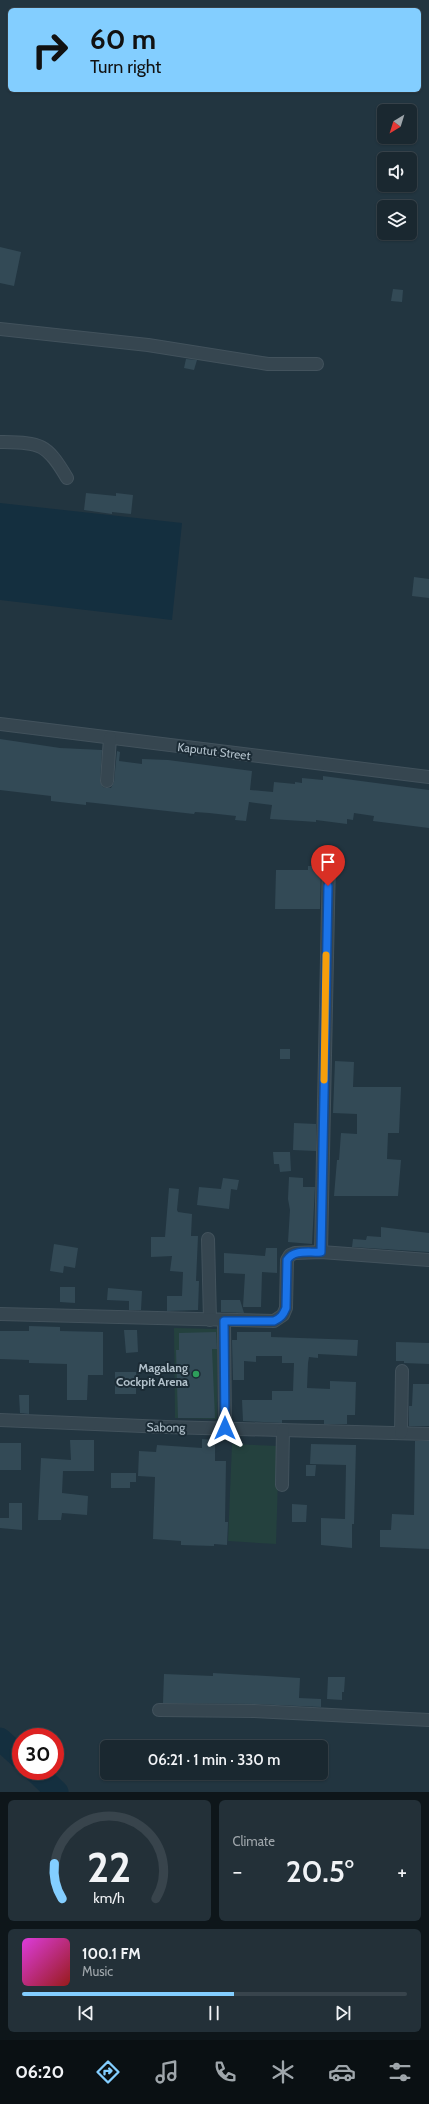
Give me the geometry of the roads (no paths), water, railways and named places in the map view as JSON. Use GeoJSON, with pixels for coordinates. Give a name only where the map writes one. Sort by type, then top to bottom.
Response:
{"type":"FeatureCollection","features":[{"type":"Feature","properties":{"kind":"street"},"geometry":{"type":"LineString","coordinates":[[0,329],[148,344],[268,364],[317,364]]}},
{"type":"Feature","properties":{"kind":"street"},"geometry":{"type":"LineString","coordinates":[[0,442],[34,443],[49,451],[67,478]]}},
{"type":"Feature","properties":{"kind":"street","name":"Kaputut Street"},"geometry":{"type":"LineString","coordinates":[[0,724],[429,777]]}},
{"type":"Feature","properties":{"kind":"street"},"geometry":{"type":"LineString","coordinates":[[107,781],[110,738]]}},
{"type":"Feature","properties":{"kind":"street"},"geometry":{"type":"LineString","coordinates":[[321,1252],[329,859]]}},
{"type":"Feature","properties":{"kind":"street"},"geometry":{"type":"LineString","coordinates":[[208,1239],[210,1320]]}},
{"type":"Feature","properties":{"kind":"street"},"geometry":{"type":"LineString","coordinates":[[0,1314],[224,1321],[274,1321],[283,1315],[286,1308],[287,1260],[290,1255],[295,1253],[321,1252],[429,1260]]}},
{"type":"Feature","properties":{"kind":"street"},"geometry":{"type":"LineString","coordinates":[[224,1321],[225,1428]]}},
{"type":"Feature","properties":{"kind":"street"},"geometry":{"type":"LineString","coordinates":[[401,1432],[402,1371]]}},
{"type":"Feature","properties":{"kind":"street","name":"Sabong"},"geometry":{"type":"LineString","coordinates":[[0,1420],[429,1434]]}},
{"type":"Feature","properties":{"kind":"street"},"geometry":{"type":"LineString","coordinates":[[282,1485],[283,1430]]}},
{"type":"Feature","properties":{"kind":"street"},"geometry":{"type":"LineString","coordinates":[[159,1710],[254,1711],[429,1720]]}},
{"type":"Feature","properties":{"kind":"water"},"geometry":{"type":"Polygon","coordinates":[[[0,503],[182,523],[172,620],[0,600],[0,503]]]}},
{"type":"Feature","properties":{"kind":"waterway"},"geometry":{"type":"LineString","coordinates":[[0,1739],[12,1750]]}},
{"type":"Feature","properties":{"kind":"waterway"},"geometry":{"type":"LineString","coordinates":[[44,1780],[57,1792]]}},
{"type":"Feature","properties":{"kind":"place","name":"Magalang Cockpit Arena"},"geometry":{"type":"Point","coordinates":[196,1374]}}]}
